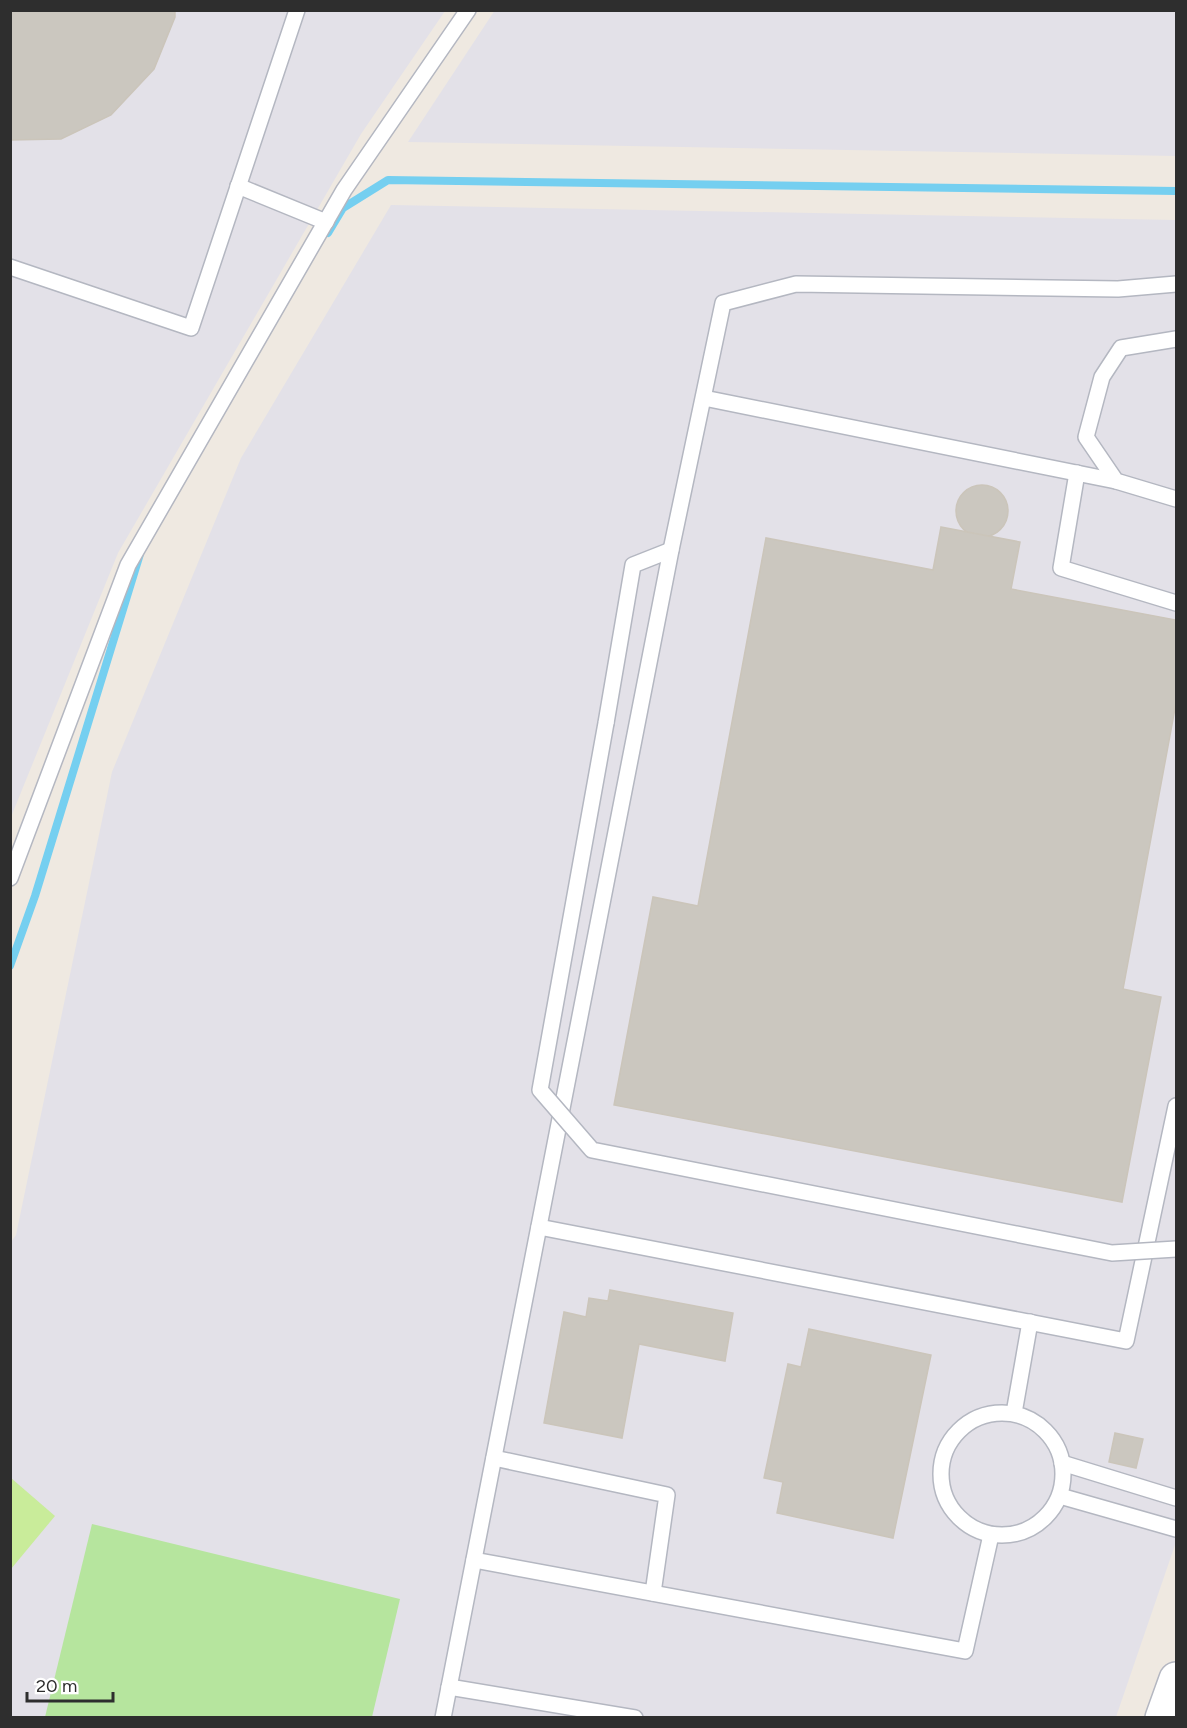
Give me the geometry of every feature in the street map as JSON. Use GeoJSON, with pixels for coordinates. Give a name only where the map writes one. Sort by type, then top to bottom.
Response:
{"type":"FeatureCollection","features":[{"type":"Feature","properties":{"kind":"street"},"geometry":{"type":"LineString","coordinates":[[1162,1718],[1176,1678]]}},
{"type":"Feature","properties":{"kind":"lane"},"geometry":{"type":"LineString","coordinates":[[10,267],[191,328],[297,10]]}},
{"type":"Feature","properties":{"kind":"lane"},"geometry":{"type":"LineString","coordinates":[[10,878],[128,565],[344,190],[468,10]]}},
{"type":"Feature","properties":{"kind":"lane"},"geometry":{"type":"LineString","coordinates":[[238,186],[326,222]]}},
{"type":"Feature","properties":{"kind":"lane"},"geometry":{"type":"LineString","coordinates":[[443,1718],[671,550],[723,303],[796,284],[1118,289],[1176,284]]}},
{"type":"Feature","properties":{"kind":"lane"},"geometry":{"type":"LineString","coordinates":[[1116,481],[1086,437],[1102,377],[1121,348],[1176,339]]}},
{"type":"Feature","properties":{"kind":"lane"},"geometry":{"type":"LineString","coordinates":[[704,398],[1077,472],[1176,499]]}},
{"type":"Feature","properties":{"kind":"lane"},"geometry":{"type":"LineString","coordinates":[[1077,472],[1061,568],[1176,603]]}},
{"type":"Feature","properties":{"kind":"lane"},"geometry":{"type":"LineString","coordinates":[[671,550],[633,565],[540,1090],[592,1150],[1112,1253],[1176,1249]]}},
{"type":"Feature","properties":{"kind":"lane"},"geometry":{"type":"LineString","coordinates":[[539,1227],[1126,1341],[1176,1106]]}},
{"type":"Feature","properties":{"kind":"lane"},"geometry":{"type":"LineString","coordinates":[[1014,1413],[1030,1322]]}},
{"type":"Feature","properties":{"kind":"lane"},"geometry":{"type":"LineString","coordinates":[[994,1413],[1014,1413],[1034,1420],[1050,1435],[1060,1453],[1062,1464],[1064,1475],[1060,1496],[1050,1514],[1033,1528],[1013,1535],[991,1535],[973,1528],[957,1516],[946,1501],[941,1482],[941,1462],[947,1444],[959,1429],[975,1418],[994,1413]]}},
{"type":"Feature","properties":{"kind":"lane"},"geometry":{"type":"LineString","coordinates":[[494,1458],[667,1495],[653,1593]]}},
{"type":"Feature","properties":{"kind":"lane"},"geometry":{"type":"LineString","coordinates":[[1062,1464],[1176,1498]]}},
{"type":"Feature","properties":{"kind":"lane"},"geometry":{"type":"LineString","coordinates":[[1060,1496],[1176,1529]]}},
{"type":"Feature","properties":{"kind":"lane"},"geometry":{"type":"LineString","coordinates":[[474,1560],[964,1651],[991,1535]]}},
{"type":"Feature","properties":{"kind":"lane"},"geometry":{"type":"LineString","coordinates":[[449,1687],[635,1718]]}},
{"type":"Feature","properties":{"kind":"shaded area"},"geometry":{"type":"Polygon","coordinates":[[[495,10],[1176,11],[1176,156],[408,142],[495,10]]]}},
{"type":"Feature","properties":{"kind":"shaded area"},"geometry":{"type":"Polygon","coordinates":[[[11,11],[445,11],[361,134],[118,553],[11,817],[11,11]]]}},
{"type":"Feature","properties":{"kind":"shaded area"},"geometry":{"type":"Polygon","coordinates":[[[391,205],[1176,220],[1176,1542],[1116,1717],[11,1718],[11,1242],[16,1235],[112,772],[241,458],[391,205]]]}},
{"type":"Feature","properties":{"kind":"green space"},"geometry":{"type":"Polygon","coordinates":[[[11,1478],[55,1516],[11,1569],[11,1478]]]}},
{"type":"Feature","properties":{"kind":"green space"},"geometry":{"type":"Polygon","coordinates":[[[92,1524],[400,1599],[372,1717],[45,1717],[92,1524]]]}},
{"type":"Feature","properties":{"kind":"building"},"geometry":{"type":"Polygon","coordinates":[[[10,10],[175,10],[175,17],[154,69],[111,115],[61,139],[10,140],[10,10]]]}},
{"type":"Feature","properties":{"kind":"building"},"geometry":{"type":"Polygon","coordinates":[[[977,485],[987,485],[1001,492],[1008,511],[1001,530],[987,537],[977,537],[967,533],[960,526],[956,516],[956,506],[960,496],[967,489],[977,485]]]}},
{"type":"Feature","properties":{"kind":"building"},"geometry":{"type":"Polygon","coordinates":[[[941,527],[1020,542],[1011,589],[1176,620],[1176,703],[1123,989],[1161,997],[1122,1202],[614,1105],[653,897],[698,906],[766,538],[933,570],[941,527]]]}},
{"type":"Feature","properties":{"kind":"building"},"geometry":{"type":"Polygon","coordinates":[[[610,1290],[733,1313],[725,1361],[639,1344],[622,1438],[544,1423],[564,1312],[586,1317],[589,1298],[608,1301],[610,1290]]]}},
{"type":"Feature","properties":{"kind":"building"},"geometry":{"type":"Polygon","coordinates":[[[809,1329],[931,1355],[893,1538],[777,1513],[783,1482],[764,1478],[788,1364],[801,1367],[809,1329]]]}},
{"type":"Feature","properties":{"kind":"building"},"geometry":{"type":"Polygon","coordinates":[[[1115,1433],[1143,1439],[1136,1468],[1109,1462],[1115,1433]]]}},
{"type":"Feature","properties":{"kind":"waterway"},"geometry":{"type":"LineString","coordinates":[[328,233],[343,208],[388,180],[1176,191]]}},
{"type":"Feature","properties":{"kind":"waterway"},"geometry":{"type":"LineString","coordinates":[[10,966],[35,896],[140,554]]}}]}
